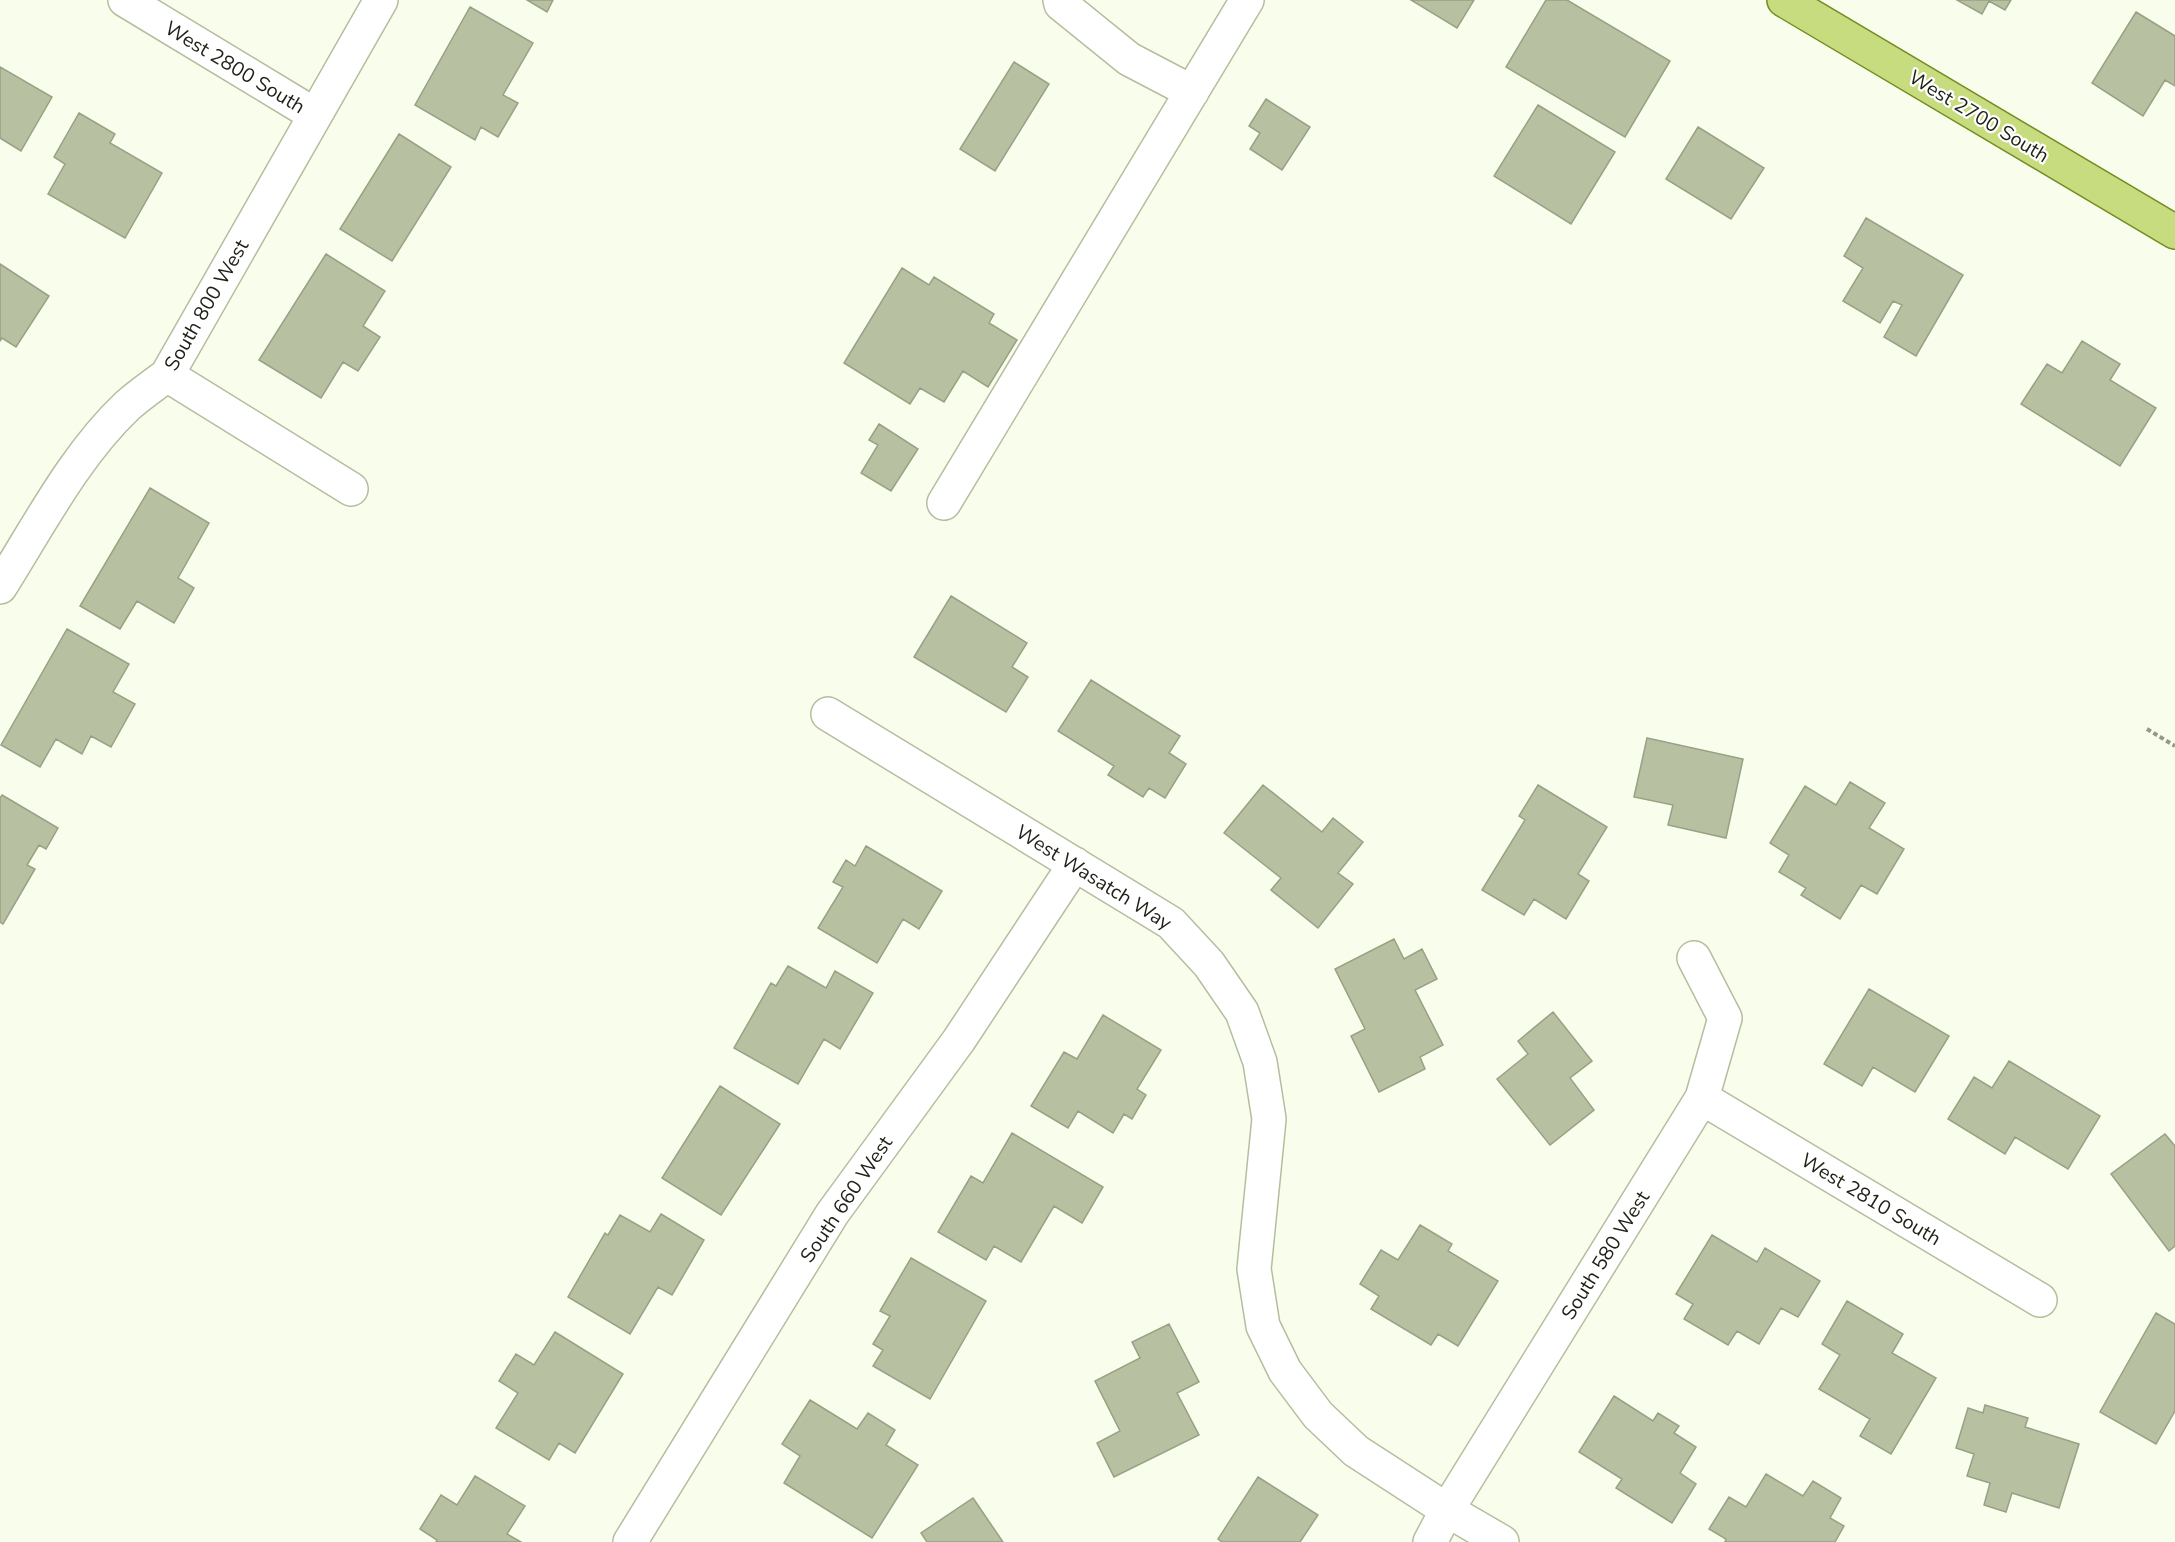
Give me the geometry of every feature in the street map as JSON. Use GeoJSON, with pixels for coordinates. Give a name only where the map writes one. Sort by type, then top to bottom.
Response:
{"type":"FeatureCollection","features":[{"type":"Feature","properties":{"kind":"main road","name":"West 2700 South"},"geometry":{"type":"LineString","coordinates":[[1784,0],[1818,9],[2175,232]]}},
{"type":"Feature","properties":{"kind":"street","name":"West 2800 South"},"geometry":{"type":"LineString","coordinates":[[125,0],[315,115]]}},
{"type":"Feature","properties":{"kind":"street","name":"South 800 West"},"geometry":{"type":"LineString","coordinates":[[0,587],[64,484],[97,439],[127,406],[167,375],[381,0]]}},
{"type":"Feature","properties":{"kind":"street"},"geometry":{"type":"LineString","coordinates":[[1059,0],[1129,59],[1192,92]]}},
{"type":"Feature","properties":{"kind":"street"},"geometry":{"type":"LineString","coordinates":[[944,503],[1247,0]]}},
{"type":"Feature","properties":{"kind":"street"},"geometry":{"type":"LineString","coordinates":[[167,375],[351,489]]}},
{"type":"Feature","properties":{"kind":"street","name":"West Wasatch Way"},"geometry":{"type":"LineString","coordinates":[[828,714],[1171,923],[1209,964],[1242,1012],[1260,1062],[1269,1119],[1254,1269],[1263,1326],[1285,1371],[1318,1415],[1356,1451],[1447,1510],[1502,1542]]}},
{"type":"Feature","properties":{"kind":"street","name":"South 660 West"},"geometry":{"type":"LineString","coordinates":[[642,1538],[832,1214],[959,1040],[1075,864]]}},
{"type":"Feature","properties":{"kind":"street","name":"South 580 West"},"geometry":{"type":"LineString","coordinates":[[1430,1542],[1447,1510],[1702,1098],[1725,1018],[1694,958]]}},
{"type":"Feature","properties":{"kind":"street","name":"West 2810 South"},"geometry":{"type":"LineString","coordinates":[[1702,1098],[2040,1300]]}},
{"type":"Feature","properties":{"kind":"path"},"geometry":{"type":"LineString","coordinates":[[2146,729],[2175,746]]}},
{"type":"Feature","properties":{"kind":"building"},"geometry":{"type":"Polygon","coordinates":[[[527,0],[553,0],[547,12],[527,0]]]}},
{"type":"Feature","properties":{"kind":"building"},"geometry":{"type":"Polygon","coordinates":[[[1411,0],[1474,0],[1457,28],[1411,0]]]}},
{"type":"Feature","properties":{"kind":"building"},"geometry":{"type":"Polygon","coordinates":[[[1546,0],[1567,0],[1670,61],[1625,137],[1506,67],[1546,0]]]}},
{"type":"Feature","properties":{"kind":"building"},"geometry":{"type":"Polygon","coordinates":[[[1957,0],[2011,0],[2005,10],[1989,1],[1982,14],[1957,0]]]}},
{"type":"Feature","properties":{"kind":"building"},"geometry":{"type":"Polygon","coordinates":[[[470,7],[533,43],[503,95],[518,103],[498,137],[481,127],[475,140],[415,105],[470,7]]]}},
{"type":"Feature","properties":{"kind":"building"},"geometry":{"type":"Polygon","coordinates":[[[2136,12],[2175,36],[2175,86],[2165,80],[2143,116],[2092,83],[2136,12]]]}},
{"type":"Feature","properties":{"kind":"building"},"geometry":{"type":"Polygon","coordinates":[[[1014,62],[1049,84],[995,171],[960,149],[1014,62]]]}},
{"type":"Feature","properties":{"kind":"building"},"geometry":{"type":"Polygon","coordinates":[[[0,67],[52,97],[21,151],[0,138],[0,67]]]}},
{"type":"Feature","properties":{"kind":"building"},"geometry":{"type":"Polygon","coordinates":[[[1266,99],[1310,127],[1282,170],[1250,149],[1260,133],[1249,126],[1266,99]]]}},
{"type":"Feature","properties":{"kind":"building"},"geometry":{"type":"Polygon","coordinates":[[[1538,105],[1615,152],[1571,224],[1494,176],[1538,105]]]}},
{"type":"Feature","properties":{"kind":"building"},"geometry":{"type":"Polygon","coordinates":[[[79,113],[115,134],[110,143],[162,173],[125,238],[48,194],[65,164],[54,157],[79,113]]]}},
{"type":"Feature","properties":{"kind":"building"},"geometry":{"type":"Polygon","coordinates":[[[1698,127],[1764,168],[1731,219],[1666,179],[1698,127]]]}},
{"type":"Feature","properties":{"kind":"building"},"geometry":{"type":"Polygon","coordinates":[[[399,134],[451,167],[392,261],[340,229],[399,134]]]}},
{"type":"Feature","properties":{"kind":"building"},"geometry":{"type":"Polygon","coordinates":[[[1866,218],[1963,275],[1916,356],[1884,337],[1902,305],[1893,301],[1880,323],[1843,301],[1863,268],[1844,256],[1866,218]]]}},
{"type":"Feature","properties":{"kind":"building"},"geometry":{"type":"Polygon","coordinates":[[[326,254],[385,291],[363,326],[380,337],[358,371],[343,362],[321,398],[259,360],[326,254]]]}},
{"type":"Feature","properties":{"kind":"building"},"geometry":{"type":"Polygon","coordinates":[[[0,264],[49,296],[16,347],[2,338],[0,341],[0,264]]]}},
{"type":"Feature","properties":{"kind":"building"},"geometry":{"type":"Polygon","coordinates":[[[902,268],[929,285],[934,277],[994,314],[989,323],[1017,340],[988,387],[963,371],[944,402],[920,388],[910,404],[844,363],[902,268]]]}},
{"type":"Feature","properties":{"kind":"building"},"geometry":{"type":"Polygon","coordinates":[[[2082,341],[2120,364],[2110,380],[2156,408],[2120,466],[2021,404],[2047,364],[2062,373],[2082,341]]]}},
{"type":"Feature","properties":{"kind":"building"},"geometry":{"type":"Polygon","coordinates":[[[879,424],[918,449],[891,491],[861,473],[878,445],[869,440],[879,424]]]}},
{"type":"Feature","properties":{"kind":"building"},"geometry":{"type":"Polygon","coordinates":[[[150,488],[209,523],[178,578],[194,588],[174,623],[137,601],[120,629],[80,606],[150,488]]]}},
{"type":"Feature","properties":{"kind":"building"},"geometry":{"type":"Polygon","coordinates":[[[951,596],[1027,643],[1012,667],[1028,677],[1006,712],[914,657],[951,596]]]}},
{"type":"Feature","properties":{"kind":"building"},"geometry":{"type":"Polygon","coordinates":[[[67,629],[129,664],[113,692],[135,704],[111,747],[91,736],[82,754],[56,739],[40,767],[1,745],[67,629]]]}},
{"type":"Feature","properties":{"kind":"building"},"geometry":{"type":"Polygon","coordinates":[[[1091,680],[1180,736],[1169,753],[1186,764],[1165,798],[1149,788],[1143,797],[1108,775],[1114,766],[1058,731],[1091,680]]]}},
{"type":"Feature","properties":{"kind":"building"},"geometry":{"type":"Polygon","coordinates":[[[1647,738],[1743,759],[1726,838],[1668,825],[1673,805],[1634,797],[1647,738]]]}},
{"type":"Feature","properties":{"kind":"building"},"geometry":{"type":"Polygon","coordinates":[[[1850,782],[1885,803],[1869,828],[1904,849],[1877,894],[1861,885],[1840,919],[1801,895],[1806,888],[1779,872],[1789,855],[1770,843],[1805,786],[1836,805],[1850,782]]]}},
{"type":"Feature","properties":{"kind":"building"},"geometry":{"type":"Polygon","coordinates":[[[1263,785],[1322,832],[1333,818],[1363,842],[1338,873],[1353,884],[1318,928],[1271,890],[1281,878],[1224,833],[1263,785]]]}},
{"type":"Feature","properties":{"kind":"building"},"geometry":{"type":"Polygon","coordinates":[[[1538,785],[1607,827],[1578,874],[1589,881],[1566,919],[1534,899],[1524,915],[1482,890],[1525,820],[1519,816],[1538,785]]]}},
{"type":"Feature","properties":{"kind":"building"},"geometry":{"type":"Polygon","coordinates":[[[2,795],[58,828],[46,849],[39,845],[27,865],[35,869],[3,924],[0,922],[0,798],[2,795]]]}},
{"type":"Feature","properties":{"kind":"building"},"geometry":{"type":"Polygon","coordinates":[[[866,846],[942,891],[919,929],[903,919],[877,963],[818,928],[843,887],[833,882],[846,860],[855,866],[866,846]]]}},
{"type":"Feature","properties":{"kind":"building"},"geometry":{"type":"Polygon","coordinates":[[[1394,939],[1404,959],[1422,949],[1437,979],[1415,990],[1443,1045],[1420,1057],[1425,1069],[1379,1092],[1351,1036],[1365,1029],[1335,969],[1394,939]]]}},
{"type":"Feature","properties":{"kind":"building"},"geometry":{"type":"Polygon","coordinates":[[[788,966],[826,988],[835,971],[873,993],[840,1049],[824,1039],[798,1084],[734,1048],[771,983],[776,986],[788,966]]]}},
{"type":"Feature","properties":{"kind":"building"},"geometry":{"type":"Polygon","coordinates":[[[1869,989],[1949,1036],[1915,1092],[1873,1067],[1862,1086],[1824,1064],[1869,989]]]}},
{"type":"Feature","properties":{"kind":"building"},"geometry":{"type":"Polygon","coordinates":[[[1553,1012],[1592,1061],[1570,1078],[1594,1110],[1550,1145],[1497,1079],[1528,1054],[1518,1041],[1553,1012]]]}},
{"type":"Feature","properties":{"kind":"building"},"geometry":{"type":"Polygon","coordinates":[[[1103,1015],[1161,1050],[1137,1089],[1146,1095],[1132,1119],[1124,1114],[1113,1133],[1078,1111],[1068,1128],[1031,1106],[1064,1052],[1077,1059],[1103,1015]]]}},
{"type":"Feature","properties":{"kind":"building"},"geometry":{"type":"Polygon","coordinates":[[[2009,1061],[2100,1116],[2068,1169],[2015,1137],[2005,1154],[1948,1119],[1974,1077],[1992,1088],[2009,1061]]]}},
{"type":"Feature","properties":{"kind":"building"},"geometry":{"type":"Polygon","coordinates":[[[720,1086],[780,1124],[721,1215],[662,1178],[720,1086]]]}},
{"type":"Feature","properties":{"kind":"building"},"geometry":{"type":"Polygon","coordinates":[[[1012,1133],[1103,1187],[1082,1223],[1054,1206],[1021,1262],[994,1246],[986,1260],[938,1232],[971,1176],[983,1183],[1012,1133]]]}},
{"type":"Feature","properties":{"kind":"building"},"geometry":{"type":"Polygon","coordinates":[[[2165,1134],[2175,1146],[2175,1246],[2169,1251],[2111,1174],[2165,1134]]]}},
{"type":"Feature","properties":{"kind":"building"},"geometry":{"type":"Polygon","coordinates":[[[661,1214],[704,1240],[672,1295],[658,1287],[630,1334],[568,1297],[605,1233],[608,1235],[620,1215],[650,1232],[661,1214]]]}},
{"type":"Feature","properties":{"kind":"building"},"geometry":{"type":"Polygon","coordinates":[[[1420,1225],[1452,1244],[1448,1251],[1498,1281],[1458,1346],[1438,1334],[1431,1345],[1371,1309],[1379,1296],[1360,1284],[1381,1250],[1398,1260],[1420,1225]]]}},
{"type":"Feature","properties":{"kind":"building"},"geometry":{"type":"Polygon","coordinates":[[[1712,1235],[1757,1262],[1765,1248],[1820,1281],[1798,1317],[1781,1308],[1759,1344],[1737,1331],[1728,1345],[1684,1319],[1693,1304],[1676,1294],[1712,1235]]]}},
{"type":"Feature","properties":{"kind":"building"},"geometry":{"type":"Polygon","coordinates":[[[911,1258],[986,1301],[930,1399],[873,1366],[883,1350],[873,1344],[890,1316],[880,1311],[911,1258]]]}},
{"type":"Feature","properties":{"kind":"building"},"geometry":{"type":"Polygon","coordinates":[[[1847,1301],[1903,1334],[1892,1353],[1936,1378],[1891,1454],[1860,1436],[1870,1419],[1819,1389],[1840,1355],[1822,1344],[1847,1301]]]}},
{"type":"Feature","properties":{"kind":"building"},"geometry":{"type":"Polygon","coordinates":[[[2156,1313],[2175,1324],[2175,1411],[2156,1444],[2100,1412],[2156,1313]]]}},
{"type":"Feature","properties":{"kind":"building"},"geometry":{"type":"Polygon","coordinates":[[[1169,1324],[1199,1382],[1177,1393],[1199,1435],[1114,1477],[1097,1443],[1120,1431],[1095,1381],[1140,1358],[1132,1342],[1169,1324]]]}},
{"type":"Feature","properties":{"kind":"building"},"geometry":{"type":"Polygon","coordinates":[[[555,1332],[623,1374],[575,1453],[559,1443],[549,1460],[496,1428],[518,1393],[499,1381],[516,1354],[534,1365],[555,1332]]]}},
{"type":"Feature","properties":{"kind":"building"},"geometry":{"type":"Polygon","coordinates":[[[1614,1396],[1653,1421],[1658,1413],[1679,1426],[1674,1433],[1696,1447],[1680,1473],[1696,1484],[1672,1523],[1616,1488],[1622,1479],[1579,1452],[1614,1396]]]}},
{"type":"Feature","properties":{"kind":"building"},"geometry":{"type":"Polygon","coordinates":[[[810,1400],[857,1429],[868,1413],[895,1430],[886,1445],[918,1465],[872,1538],[784,1483],[800,1456],[782,1444],[810,1400]]]}},
{"type":"Feature","properties":{"kind":"building"},"geometry":{"type":"Polygon","coordinates":[[[1985,1405],[2028,1418],[2025,1427],[2079,1444],[2059,1508],[2012,1493],[2006,1512],[1984,1505],[1990,1483],[1967,1476],[1974,1454],[1956,1448],[1968,1408],[1983,1413],[1985,1405]]]}},
{"type":"Feature","properties":{"kind":"building"},"geometry":{"type":"Polygon","coordinates":[[[1766,1474],[1803,1496],[1813,1481],[1841,1498],[1830,1518],[1844,1526],[1835,1542],[1725,1542],[1726,1539],[1709,1529],[1729,1497],[1746,1507],[1766,1474]]]}},
{"type":"Feature","properties":{"kind":"building"},"geometry":{"type":"Polygon","coordinates":[[[475,1476],[525,1506],[507,1534],[521,1542],[436,1542],[437,1540],[420,1529],[441,1495],[457,1505],[475,1476]]]}},
{"type":"Feature","properties":{"kind":"building"},"geometry":{"type":"Polygon","coordinates":[[[1258,1477],[1318,1515],[1300,1542],[1222,1542],[1218,1539],[1258,1477]]]}},
{"type":"Feature","properties":{"kind":"building"},"geometry":{"type":"Polygon","coordinates":[[[973,1498],[1003,1542],[927,1542],[921,1533],[973,1498]]]}}]}
